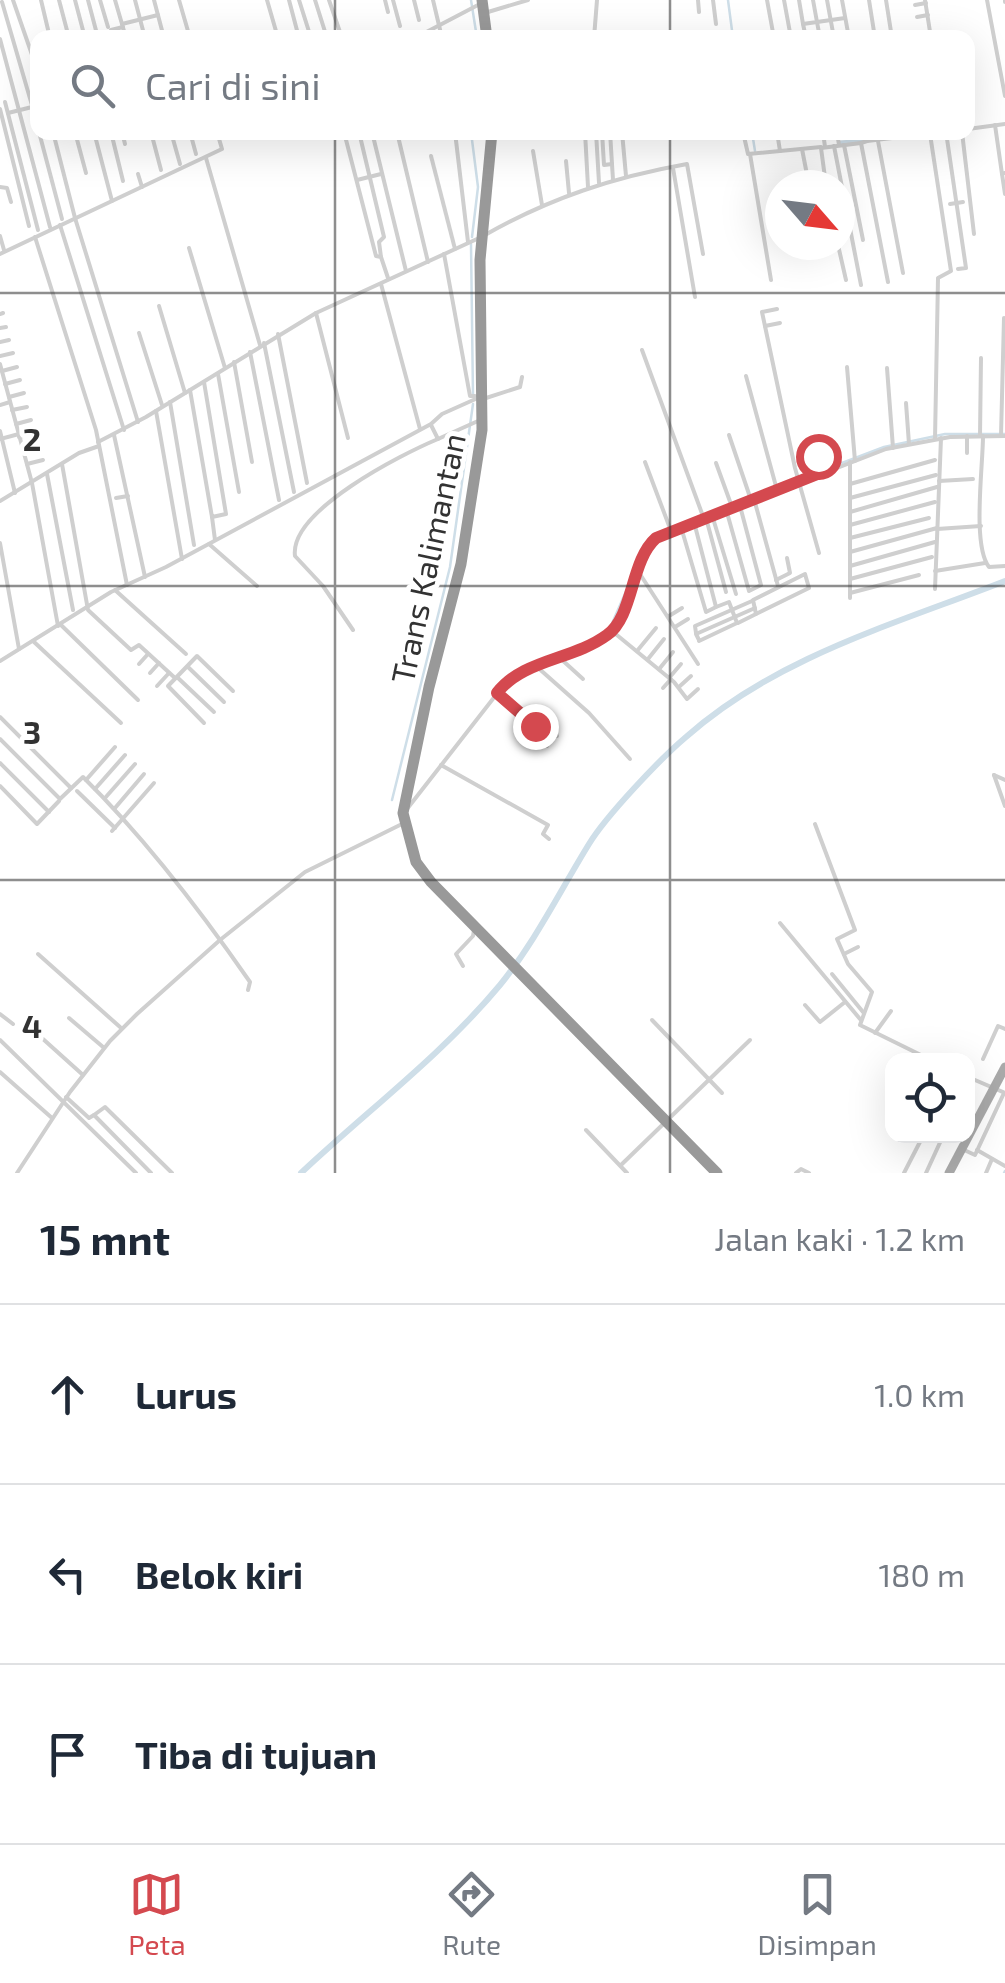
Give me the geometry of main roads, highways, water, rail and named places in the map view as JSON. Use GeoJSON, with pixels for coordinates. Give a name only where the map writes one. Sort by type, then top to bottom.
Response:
{"type":"FeatureCollection","features":[{"type":"Feature","properties":{"kind":"highway","name":"Trans Kalimantan"},"geometry":{"type":"LineString","coordinates":[[491,140],[474,241],[480,288],[477,398],[461,564],[429,687],[403,818],[418,868],[717,1173]]}},
{"type":"Feature","properties":{"kind":"main road"},"geometry":{"type":"LineString","coordinates":[[949,1173],[1005,1066]]}},
{"type":"Feature","properties":{"kind":"waterway"},"geometry":{"type":"LineString","coordinates":[[471,0],[476,30]]}},
{"type":"Feature","properties":{"kind":"waterway"},"geometry":{"type":"LineString","coordinates":[[728,0],[732,30]]}},
{"type":"Feature","properties":{"kind":"waterway"},"geometry":{"type":"LineString","coordinates":[[472,140],[478,187],[472,237]]}},
{"type":"Feature","properties":{"kind":"waterway"},"geometry":{"type":"LineString","coordinates":[[753,140],[755,151]]}},
{"type":"Feature","properties":{"kind":"waterway"},"geometry":{"type":"LineString","coordinates":[[841,143],[864,141]]}},
{"type":"Feature","properties":{"kind":"waterway"},"geometry":{"type":"LineString","coordinates":[[471,244],[473,396]]}},
{"type":"Feature","properties":{"kind":"waterway"},"geometry":{"type":"LineString","coordinates":[[392,800],[450,567],[473,404]]}},
{"type":"Feature","properties":{"kind":"waterway"},"geometry":{"type":"LineString","coordinates":[[610,628],[648,541],[658,533],[884,447],[945,434],[1005,434]]}},
{"type":"Feature","properties":{"kind":"waterway"},"geometry":{"type":"LineString","coordinates":[[301,1173],[429,1059],[500,985],[597,832],[634,788],[686,737],[721,709],[797,664],[879,628],[1005,581]]}}]}
